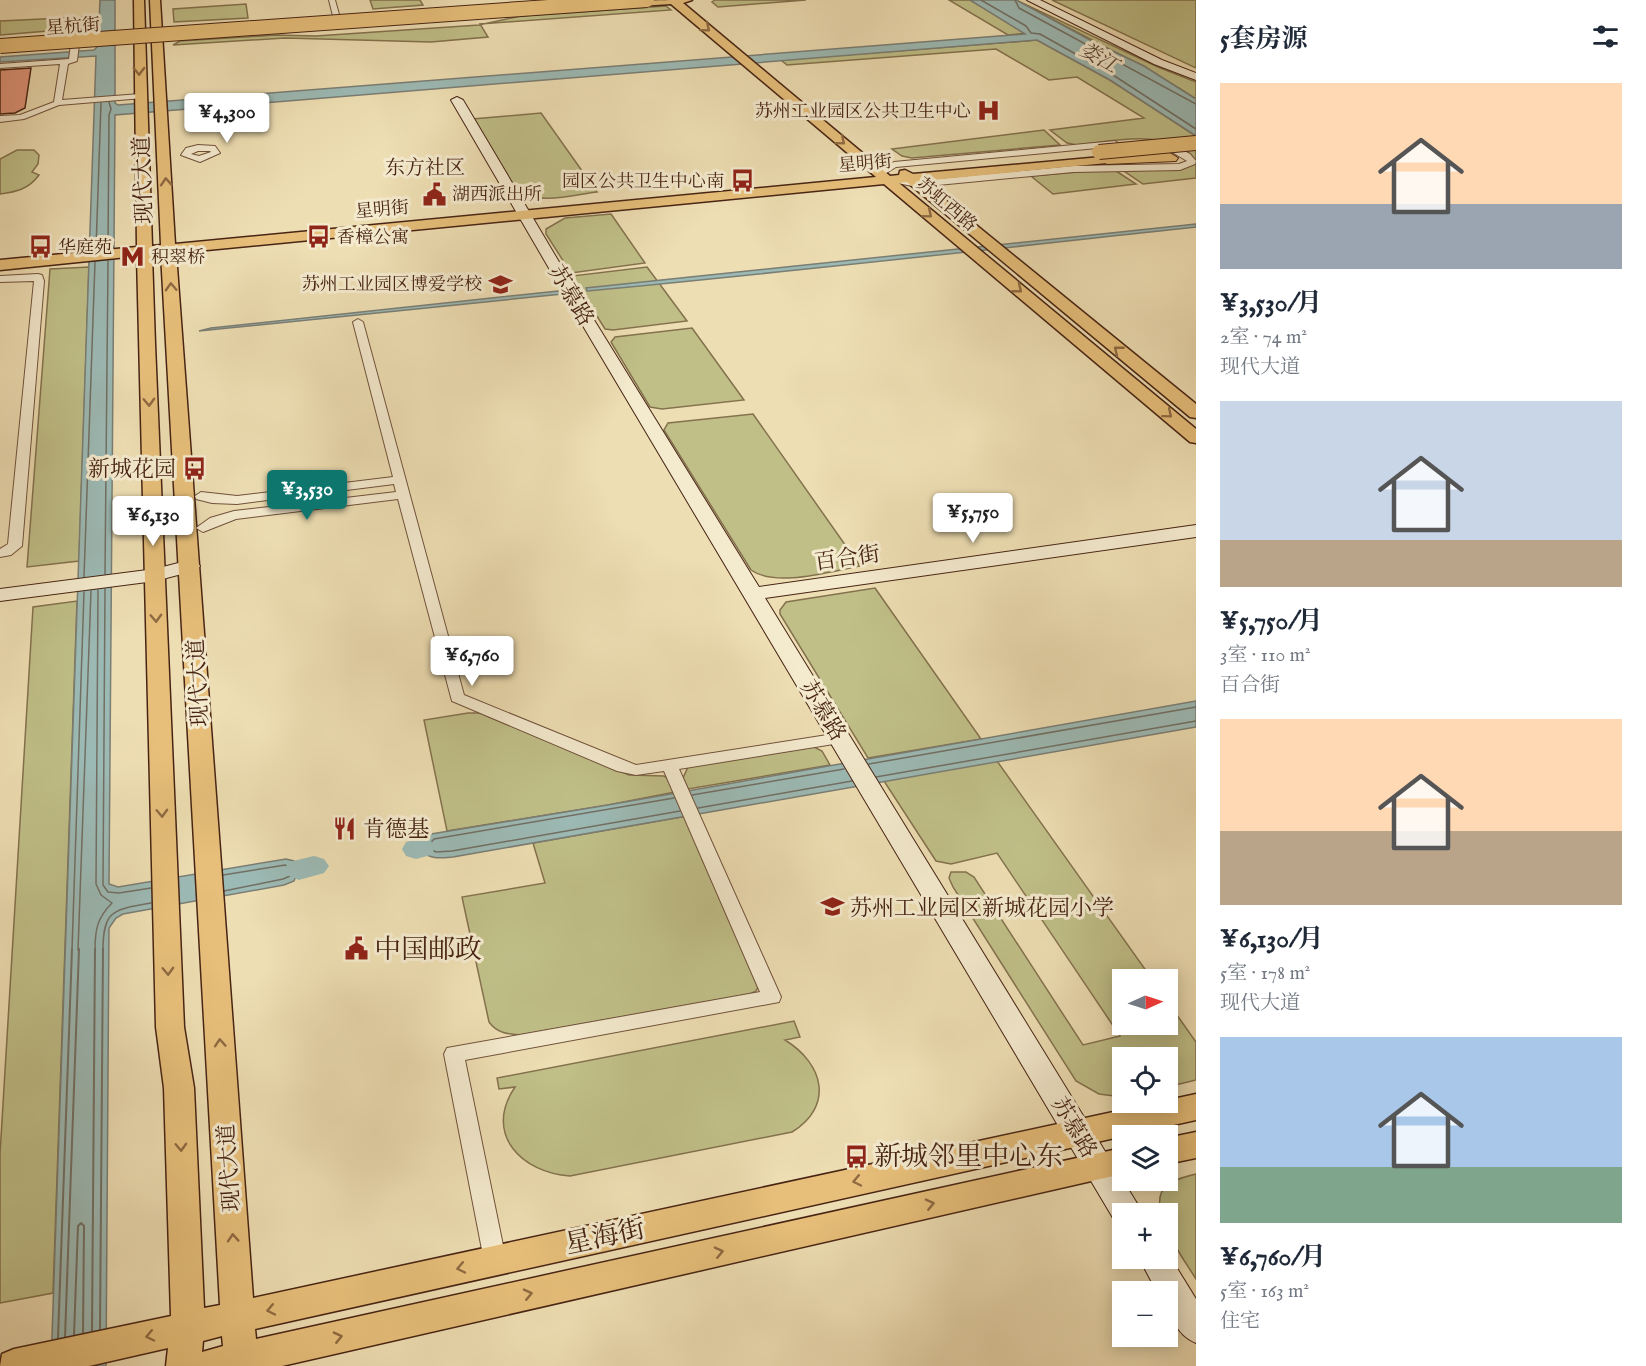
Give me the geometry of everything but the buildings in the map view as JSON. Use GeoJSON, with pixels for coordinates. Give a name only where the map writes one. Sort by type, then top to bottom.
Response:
{"type":"FeatureCollection","features":[{"type":"Feature","properties":{"kind":"highway"},"geometry":{"type":"LineString","coordinates":[[0,44],[598,0]]}},
{"type":"Feature","properties":{"kind":"highway"},"geometry":{"type":"LineString","coordinates":[[0,44],[647,0]]}},
{"type":"Feature","properties":{"kind":"highway"},"geometry":{"type":"LineString","coordinates":[[1103,156],[1196,143]]}},
{"type":"Feature","properties":{"kind":"highway"},"geometry":{"type":"LineString","coordinates":[[1103,156],[1196,158]]}},
{"type":"Feature","properties":{"kind":"main road","name":"现代大道"},"geometry":{"type":"LineString","coordinates":[[139,0],[138,35],[164,874],[170,1027],[179,1088],[188,1328],[183,1366]]}},
{"type":"Feature","properties":{"kind":"main road","name":"现代大道"},"geometry":{"type":"LineString","coordinates":[[155,0],[173,340],[190,566],[238,1317],[230,1364]]}},
{"type":"Feature","properties":{"kind":"main road","name":"星杭街"},"geometry":{"type":"LineString","coordinates":[[0,44],[565,0]]}},
{"type":"Feature","properties":{"kind":"main road","name":"星杭街"},"geometry":{"type":"LineString","coordinates":[[157,33],[673,0],[692,1]]}},
{"type":"Feature","properties":{"kind":"main road","name":"苏虹西路"},"geometry":{"type":"LineString","coordinates":[[673,0],[1196,438]]}},
{"type":"Feature","properties":{"kind":"main road"},"geometry":{"type":"LineString","coordinates":[[1032,0],[1158,62],[1196,75]]}},
{"type":"Feature","properties":{"kind":"main road"},"geometry":{"type":"LineString","coordinates":[[1039,0],[1196,75]]}},
{"type":"Feature","properties":{"kind":"main road","name":"星杭街"},"geometry":{"type":"LineString","coordinates":[[0,44],[75,46],[95,38]]}},
{"type":"Feature","properties":{"kind":"main road","name":"苏慕路"},"geometry":{"type":"LineString","coordinates":[[457,100],[1078,1132],[1110,1164],[1123,1203]]}},
{"type":"Feature","properties":{"kind":"main road","name":"星明街"},"geometry":{"type":"LineString","coordinates":[[0,265],[118,249],[884,177],[901,171],[1103,156]]}},
{"type":"Feature","properties":{"kind":"main road","name":"苏虹西路"},"geometry":{"type":"LineString","coordinates":[[901,171],[992,248],[1196,413]]}},
{"type":"Feature","properties":{"kind":"main road","name":"星明街"},"geometry":{"type":"LineString","coordinates":[[0,257],[82,253]]}},
{"type":"Feature","properties":{"kind":"main road","name":"百合街"},"geometry":{"type":"LineString","coordinates":[[754,594],[1196,531]]}},
{"type":"Feature","properties":{"kind":"main road"},"geometry":{"type":"LineString","coordinates":[[0,596],[73,581],[190,566]]}},
{"type":"Feature","properties":{"kind":"main road"},"geometry":{"type":"LineString","coordinates":[[0,585],[73,581]]}},
{"type":"Feature","properties":{"kind":"main road","name":"星海街"},"geometry":{"type":"LineString","coordinates":[[28,1363],[1196,1107]]}},
{"type":"Feature","properties":{"kind":"main road"},"geometry":{"type":"LineString","coordinates":[[1178,1148],[1196,1144]]}},
{"type":"Feature","properties":{"kind":"main road","name":"星海街"},"geometry":{"type":"LineString","coordinates":[[230,1364],[1110,1164]]}},
{"type":"Feature","properties":{"kind":"main road"},"geometry":{"type":"LineString","coordinates":[[1161,1269],[1196,1328]]}},
{"type":"Feature","properties":{"kind":"street"},"geometry":{"type":"LineString","coordinates":[[332,0],[337,16]]}},
{"type":"Feature","properties":{"kind":"street"},"geometry":{"type":"LineString","coordinates":[[58,103],[75,46]]}},
{"type":"Feature","properties":{"kind":"street"},"geometry":{"type":"LineString","coordinates":[[0,66],[69,61]]}},
{"type":"Feature","properties":{"kind":"street"},"geometry":{"type":"LineString","coordinates":[[0,119],[21,117],[58,103],[117,98],[140,104]]}},
{"type":"Feature","properties":{"kind":"street"},"geometry":{"type":"LineString","coordinates":[[884,177],[901,171],[1147,142],[1169,145],[1192,161],[1180,166],[901,171]]}},
{"type":"Feature","properties":{"kind":"street"},"geometry":{"type":"LineString","coordinates":[[176,155],[190,154]]}},
{"type":"Feature","properties":{"kind":"street"},"geometry":{"type":"LineString","coordinates":[[0,279],[38,277],[39,281],[15,546],[0,553]]}},
{"type":"Feature","properties":{"kind":"street"},"geometry":{"type":"LineString","coordinates":[[358,322],[457,698],[623,767],[644,770],[846,746]]}},
{"type":"Feature","properties":{"kind":"street"},"geometry":{"type":"LineString","coordinates":[[201,496],[237,500],[399,480]]}},
{"type":"Feature","properties":{"kind":"street"},"geometry":{"type":"LineString","coordinates":[[204,528],[234,514],[404,495]]}},
{"type":"Feature","properties":{"kind":"street"},"geometry":{"type":"LineString","coordinates":[[495,1260],[454,1054],[772,997],[670,766]]}},
{"type":"Feature","properties":{"kind":"shaded area"},"geometry":{"type":"Polygon","coordinates":[[[370,0],[420,0],[423,5],[373,9],[370,0]]]}},
{"type":"Feature","properties":{"kind":"shaded area"},"geometry":{"type":"Polygon","coordinates":[[[715,0],[806,0],[718,7],[712,2],[715,0]]]}},
{"type":"Feature","properties":{"kind":"shaded area"},"geometry":{"type":"Polygon","coordinates":[[[949,0],[970,0],[1027,33],[1008,35],[949,0]]]}},
{"type":"Feature","properties":{"kind":"shaded area"},"geometry":{"type":"Polygon","coordinates":[[[1016,0],[1158,67],[1196,82],[1196,99],[1130,60],[1016,0]]]}},
{"type":"Feature","properties":{"kind":"shaded area"},"geometry":{"type":"Polygon","coordinates":[[[1052,0],[1196,0],[1196,68],[1052,0]]]}},
{"type":"Feature","properties":{"kind":"shaded area"},"geometry":{"type":"Polygon","coordinates":[[[246,4],[248,18],[174,22],[173,9],[246,4]]]}},
{"type":"Feature","properties":{"kind":"shaded area"},"geometry":{"type":"Polygon","coordinates":[[[666,6],[671,10],[486,24],[521,16],[666,6]]]}},
{"type":"Feature","properties":{"kind":"shaded area"},"geometry":{"type":"Polygon","coordinates":[[[84,17],[84,28],[0,35],[0,21],[84,17]]]}},
{"type":"Feature","properties":{"kind":"shaded area"},"geometry":{"type":"Polygon","coordinates":[[[480,25],[488,37],[431,42],[285,38],[173,45],[180,41],[276,35],[316,36],[480,25]]]}},
{"type":"Feature","properties":{"kind":"shaded area"},"geometry":{"type":"Polygon","coordinates":[[[1037,40],[1110,80],[1196,136],[1196,161],[1184,150],[1156,140],[1124,139],[1077,145],[1067,143],[1050,130],[1144,118],[1077,77],[1049,80],[996,49],[787,65],[781,60],[1037,40]]]}},
{"type":"Feature","properties":{"kind":"shaded area"},"geometry":{"type":"Polygon","coordinates":[[[541,113],[597,192],[546,198],[517,191],[473,119],[541,113]]]}},
{"type":"Feature","properties":{"kind":"shaded area"},"geometry":{"type":"Polygon","coordinates":[[[1044,130],[1060,145],[912,158],[902,156],[892,149],[1044,130]]]}},
{"type":"Feature","properties":{"kind":"shaded area"},"geometry":{"type":"Polygon","coordinates":[[[17,150],[34,150],[39,155],[38,164],[32,172],[39,175],[31,184],[22,189],[0,194],[0,159],[17,150]]]}},
{"type":"Feature","properties":{"kind":"shaded area"},"geometry":{"type":"Polygon","coordinates":[[[1196,161],[1196,178],[1143,184],[1124,171],[1176,168],[1196,161]]]}},
{"type":"Feature","properties":{"kind":"shaded area"},"geometry":{"type":"Polygon","coordinates":[[[1113,169],[1136,184],[1053,194],[1031,176],[1113,169]]]}},
{"type":"Feature","properties":{"kind":"shaded area"},"geometry":{"type":"Polygon","coordinates":[[[611,214],[645,263],[571,273],[546,234],[546,229],[565,218],[611,214]]]}},
{"type":"Feature","properties":{"kind":"shaded area"},"geometry":{"type":"Polygon","coordinates":[[[89,267],[79,561],[27,567],[50,269],[89,267]]]}},
{"type":"Feature","properties":{"kind":"shaded area"},"geometry":{"type":"Polygon","coordinates":[[[647,267],[687,321],[605,329],[572,276],[647,267]]]}},
{"type":"Feature","properties":{"kind":"shaded area"},"geometry":{"type":"Polygon","coordinates":[[[692,328],[744,400],[662,409],[650,407],[611,342],[615,337],[692,328]]]}},
{"type":"Feature","properties":{"kind":"shaded area"},"geometry":{"type":"Polygon","coordinates":[[[753,414],[860,566],[789,578],[774,578],[751,570],[664,430],[668,423],[753,414]]]}},
{"type":"Feature","properties":{"kind":"shaded area"},"geometry":{"type":"Polygon","coordinates":[[[875,588],[981,739],[868,758],[780,614],[780,610],[786,602],[875,588]]]}},
{"type":"Feature","properties":{"kind":"shaded area"},"geometry":{"type":"Polygon","coordinates":[[[77,601],[53,1293],[0,1303],[0,1154],[33,607],[77,601]]]}},
{"type":"Feature","properties":{"kind":"shaded area"},"geometry":{"type":"Polygon","coordinates":[[[480,713],[629,775],[664,776],[669,779],[675,792],[447,831],[424,720],[480,713]]]}},
{"type":"Feature","properties":{"kind":"shaded area"},"geometry":{"type":"Polygon","coordinates":[[[814,747],[822,751],[830,765],[688,789],[683,778],[688,767],[814,747]]]}},
{"type":"Feature","properties":{"kind":"shaded area"},"geometry":{"type":"Polygon","coordinates":[[[997,761],[1145,969],[1112,969],[1112,1024],[997,853],[951,864],[936,861],[884,781],[997,761]]]}},
{"type":"Feature","properties":{"kind":"shaded area"},"geometry":{"type":"Polygon","coordinates":[[[687,816],[758,987],[756,991],[750,994],[520,1035],[495,1029],[489,1022],[462,897],[545,883],[533,843],[687,816]]]}},
{"type":"Feature","properties":{"kind":"shaded area"},"geometry":{"type":"Polygon","coordinates":[[[951,872],[966,872],[974,877],[1083,1045],[1120,1036],[1178,1035],[1178,1017],[1196,1042],[1196,1080],[1178,1084],[1178,1047],[1112,1047],[1112,1096],[1099,1094],[1076,1081],[953,887],[949,878],[951,872]]]}},
{"type":"Feature","properties":{"kind":"shaded area"},"geometry":{"type":"Polygon","coordinates":[[[794,1021],[800,1037],[785,1040],[808,1061],[819,1085],[819,1098],[805,1122],[792,1132],[570,1176],[553,1173],[523,1159],[512,1148],[506,1135],[503,1120],[506,1104],[515,1087],[499,1089],[497,1078],[794,1021]]]}},
{"type":"Feature","properties":{"kind":"shaded area"},"geometry":{"type":"Polygon","coordinates":[[[1196,1174],[1196,1279],[1178,1250],[1178,1203],[1160,1203],[1162,1191],[1178,1191],[1178,1180],[1196,1174]]]}},
{"type":"Feature","properties":{"kind":"water","name":"娄江"},"geometry":{"type":"Polygon","coordinates":[[[100,0],[115,0],[115,103],[118,105],[1025,34],[970,0],[1016,0],[1144,66],[1196,99],[1196,136],[1110,80],[1037,40],[115,115],[109,884],[118,887],[286,859],[294,861],[299,869],[294,881],[284,885],[123,914],[116,918],[109,928],[106,1366],[51,1366],[96,56],[0,62],[0,57],[94,50],[98,46],[100,0]]]}},
{"type":"Feature","properties":{"kind":"water"},"geometry":{"type":"Polygon","coordinates":[[[1196,224],[1196,227],[815,268],[587,291],[586,288],[1196,224]]]}},
{"type":"Feature","properties":{"kind":"water"},"geometry":{"type":"Polygon","coordinates":[[[558,291],[563,294],[199,331],[211,328],[558,291]]]}},
{"type":"Feature","properties":{"kind":"water"},"geometry":{"type":"Polygon","coordinates":[[[1196,701],[1196,727],[453,857],[432,857],[421,850],[423,839],[431,834],[1196,701]]]}},
{"type":"Feature","properties":{"kind":"waterway"},"geometry":{"type":"LineString","coordinates":[[416,849],[421,848]]}},
{"type":"Feature","properties":{"kind":"waterway"},"geometry":{"type":"LineString","coordinates":[[299,869],[314,866]]}},
{"type":"Feature","properties":{"kind":"place","name":"苏州工业园区公共卫生中心"},"geometry":{"type":"Point","coordinates":[989,111]}},
{"type":"Feature","properties":{"kind":"place","name":"园区公共卫生中心南"},"geometry":{"type":"Point","coordinates":[742,181]}},
{"type":"Feature","properties":{"kind":"place","name":"湖西派出所"},"geometry":{"type":"Point","coordinates":[434,194]}},
{"type":"Feature","properties":{"kind":"place","name":"香樟公寓"},"geometry":{"type":"Point","coordinates":[319,237]}},
{"type":"Feature","properties":{"kind":"place","name":"华庭苑"},"geometry":{"type":"Point","coordinates":[40,247]}},
{"type":"Feature","properties":{"kind":"place","name":"积翠桥"},"geometry":{"type":"Point","coordinates":[133,257]}},
{"type":"Feature","properties":{"kind":"place","name":"苏州工业园区博爱学校"},"geometry":{"type":"Point","coordinates":[500,284]}},
{"type":"Feature","properties":{"kind":"place","name":"新城花园"},"geometry":{"type":"Point","coordinates":[194,468]}},
{"type":"Feature","properties":{"kind":"place","name":"肯德基"},"geometry":{"type":"Point","coordinates":[345,828]}},
{"type":"Feature","properties":{"kind":"place","name":"苏州工业园区新城花园小学"},"geometry":{"type":"Point","coordinates":[832,907]}},
{"type":"Feature","properties":{"kind":"place","name":"中国邮政"},"geometry":{"type":"Point","coordinates":[356,949]}},
{"type":"Feature","properties":{"kind":"place","name":"新城邻里中心东"},"geometry":{"type":"Point","coordinates":[856,1156]}},
{"type":"Feature","properties":{"kind":"district","name":"东方社区"},"geometry":{"type":"Point","coordinates":[425,167]}}]}
